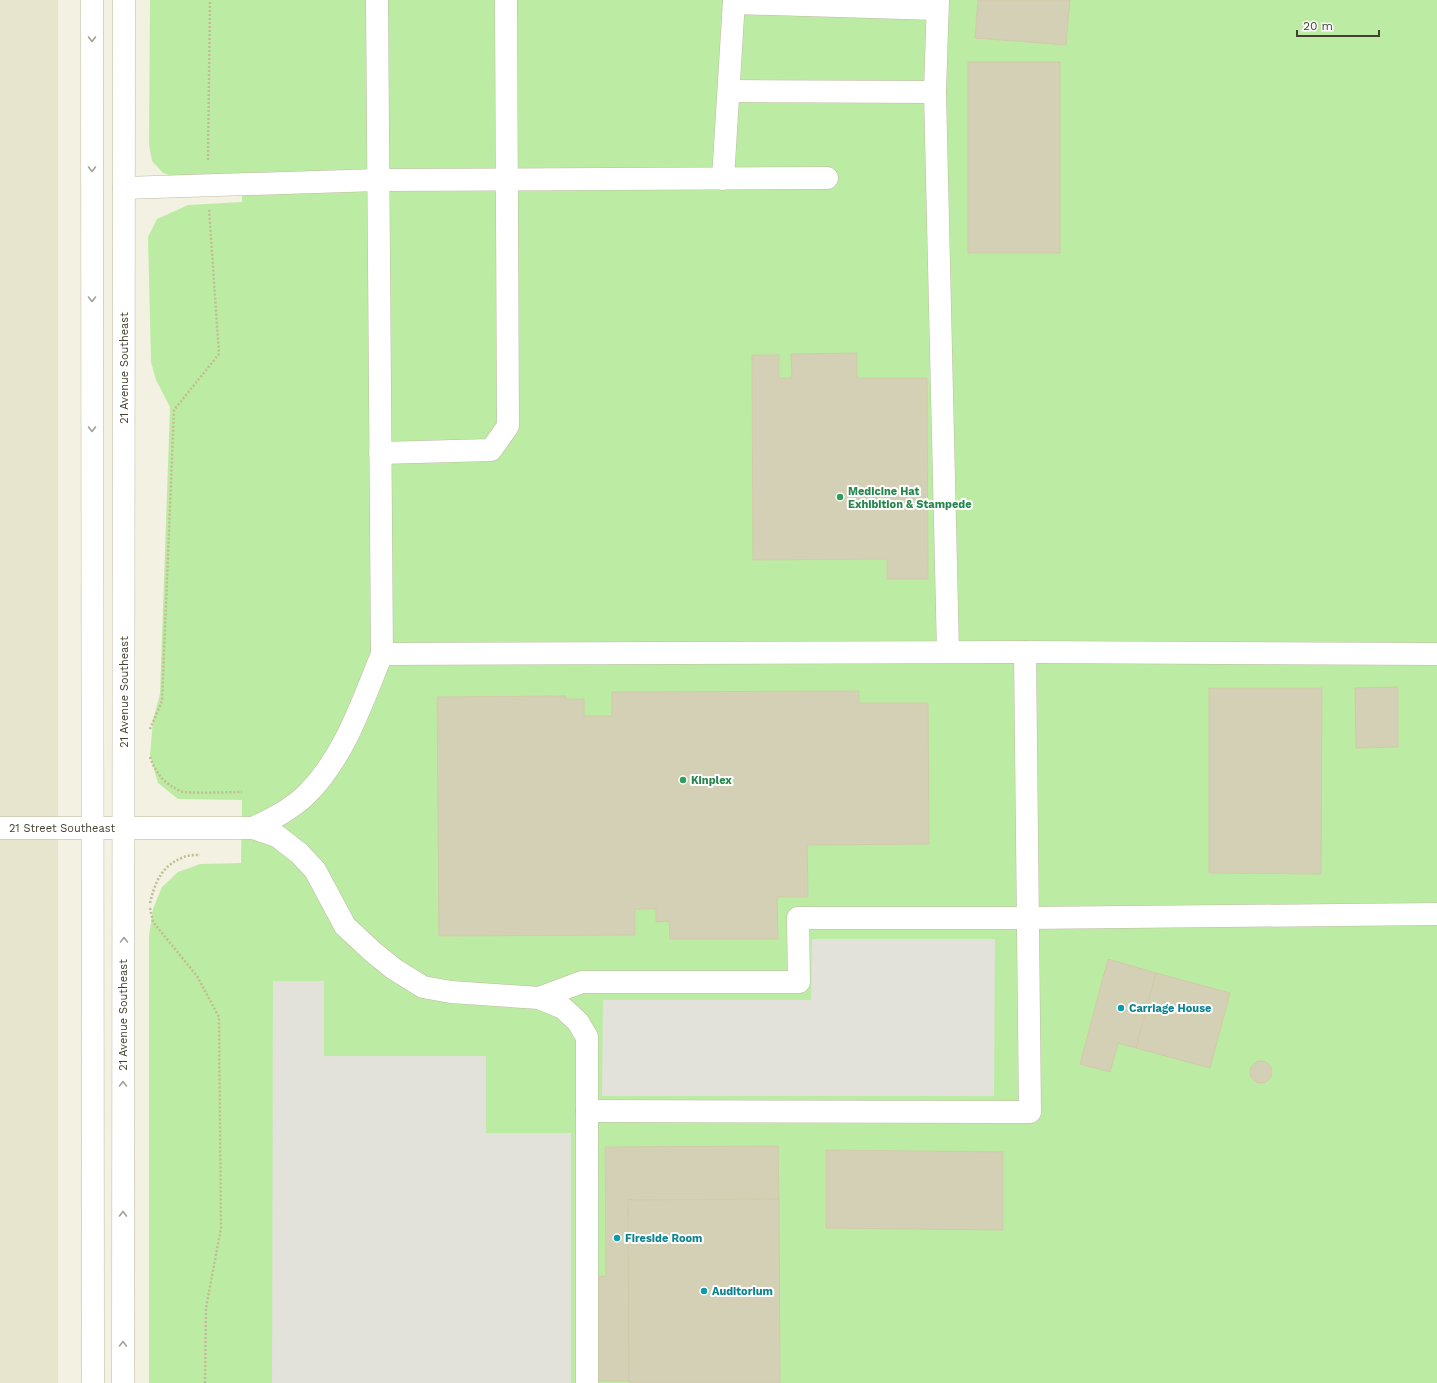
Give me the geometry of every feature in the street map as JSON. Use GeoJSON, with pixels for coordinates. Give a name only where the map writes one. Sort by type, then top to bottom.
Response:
{"type":"FeatureCollection","features":[{"type":"Feature","properties":{"kind":"street"},"geometry":{"type":"LineString","coordinates":[[92,0],[92,1383]]}},
{"type":"Feature","properties":{"kind":"street","name":"21 Avenue Southeast"},"geometry":{"type":"LineString","coordinates":[[123,1383],[124,0]]}},
{"type":"Feature","properties":{"kind":"street"},"geometry":{"type":"LineString","coordinates":[[253,828],[278,816],[307,795],[327,770],[348,734],[382,654],[376,0]]}},
{"type":"Feature","properties":{"kind":"street"},"geometry":{"type":"LineString","coordinates":[[380,453],[491,450],[508,426],[506,0]]}},
{"type":"Feature","properties":{"kind":"street"},"geometry":{"type":"LineString","coordinates":[[723,179],[734,1],[938,5],[935,92],[948,652]]}},
{"type":"Feature","properties":{"kind":"street"},"geometry":{"type":"LineString","coordinates":[[729,91],[935,92]]}},
{"type":"Feature","properties":{"kind":"street"},"geometry":{"type":"LineString","coordinates":[[124,188],[378,180],[827,178]]}},
{"type":"Feature","properties":{"kind":"street"},"geometry":{"type":"LineString","coordinates":[[382,654],[948,652],[1437,654]]}},
{"type":"Feature","properties":{"kind":"street"},"geometry":{"type":"LineString","coordinates":[[587,1111],[1030,1112],[1025,652]]}},
{"type":"Feature","properties":{"kind":"street","name":"21 Street Southeast"},"geometry":{"type":"LineString","coordinates":[[0,828],[253,828]]}},
{"type":"Feature","properties":{"kind":"street"},"geometry":{"type":"LineString","coordinates":[[253,828],[277,836],[299,853],[315,870],[345,926],[394,969],[423,987],[451,992],[539,998],[563,1008],[578,1022],[587,1036],[587,1383]]}},
{"type":"Feature","properties":{"kind":"street"},"geometry":{"type":"LineString","coordinates":[[539,998],[582,982],[799,982],[798,918],[1028,918],[1437,914]]}},
{"type":"Feature","properties":{"kind":"path"},"geometry":{"type":"LineString","coordinates":[[148,734],[162,701],[174,410],[219,354],[208,186],[210,0]]}},
{"type":"Feature","properties":{"kind":"path"},"geometry":{"type":"LineString","coordinates":[[149,755],[154,768],[162,780],[181,792],[242,792]]}},
{"type":"Feature","properties":{"kind":"path"},"geometry":{"type":"LineString","coordinates":[[203,855],[184,856],[163,869],[153,890],[149,906],[153,922],[197,976],[219,1017],[221,1228],[206,1308],[205,1383]]}},
{"type":"Feature","properties":{"kind":"shaded area"},"geometry":{"type":"Polygon","coordinates":[[[0,0],[58,0],[58,1383],[0,1383],[0,0]]]}},
{"type":"Feature","properties":{"kind":"shaded area"},"geometry":{"type":"Polygon","coordinates":[[[812,939],[995,939],[994,1096],[602,1096],[603,1000],[811,1000],[812,939]]]}},
{"type":"Feature","properties":{"kind":"shaded area"},"geometry":{"type":"Polygon","coordinates":[[[273,981],[324,981],[324,1056],[486,1056],[486,1133],[571,1133],[571,1383],[272,1383],[273,981]]]}},
{"type":"Feature","properties":{"kind":"green space","name":"Medicine Hat Exhibition & Stampede"},"geometry":{"type":"Polygon","coordinates":[[[150,0],[1437,0],[1437,1383],[149,1383],[149,936],[153,909],[162,887],[178,872],[200,864],[241,863],[242,800],[178,799],[158,783],[150,755],[153,720],[160,694],[170,407],[156,380],[151,362],[148,237],[157,219],[188,205],[242,202],[242,177],[181,179],[163,173],[152,161],[149,144],[150,0]]]}},
{"type":"Feature","properties":{"kind":"building"},"geometry":{"type":"Polygon","coordinates":[[[978,0],[1070,0],[1066,45],[975,38],[978,0]]]}},
{"type":"Feature","properties":{"kind":"building"},"geometry":{"type":"Polygon","coordinates":[[[968,62],[1060,62],[1060,253],[968,253],[968,62]]]}},
{"type":"Feature","properties":{"kind":"building"},"geometry":{"type":"Polygon","coordinates":[[[857,353],[857,378],[927,378],[928,579],[887,579],[887,559],[753,560],[752,355],[779,355],[779,378],[792,378],[791,354],[857,353]]]}},
{"type":"Feature","properties":{"kind":"building"},"geometry":{"type":"Polygon","coordinates":[[[1398,687],[1398,747],[1356,748],[1355,688],[1398,687]]]}},
{"type":"Feature","properties":{"kind":"building"},"geometry":{"type":"Polygon","coordinates":[[[1209,688],[1322,688],[1321,874],[1209,873],[1209,688]]]}},
{"type":"Feature","properties":{"kind":"building","name":"Kinplex"},"geometry":{"type":"Polygon","coordinates":[[[859,691],[859,703],[928,703],[929,844],[807,845],[808,897],[777,897],[778,939],[670,939],[669,921],[656,922],[656,909],[635,909],[635,935],[439,936],[437,697],[566,696],[566,699],[584,699],[584,716],[612,716],[612,692],[859,691]]]}},
{"type":"Feature","properties":{"kind":"building","name":"Carriage House"},"geometry":{"type":"Polygon","coordinates":[[[1108,959],[1156,973],[1136,1048],[1118,1043],[1110,1072],[1080,1064],[1108,959]]]}},
{"type":"Feature","properties":{"kind":"building"},"geometry":{"type":"Polygon","coordinates":[[[1156,973],[1230,993],[1210,1068],[1136,1048],[1156,973]]]}},
{"type":"Feature","properties":{"kind":"building"},"geometry":{"type":"Polygon","coordinates":[[[1261,1061],[1269,1064],[1272,1072],[1269,1080],[1261,1083],[1253,1080],[1250,1072],[1253,1064],[1261,1061]]]}},
{"type":"Feature","properties":{"kind":"building","name":"Fireside Room"},"geometry":{"type":"Polygon","coordinates":[[[778,1146],[779,1199],[628,1200],[629,1381],[594,1381],[593,1277],[606,1276],[605,1147],[778,1146]]]}},
{"type":"Feature","properties":{"kind":"building"},"geometry":{"type":"Polygon","coordinates":[[[826,1150],[1003,1152],[1003,1230],[826,1228],[826,1150]]]}},
{"type":"Feature","properties":{"kind":"building","name":"Auditorium"},"geometry":{"type":"Polygon","coordinates":[[[779,1199],[780,1383],[629,1383],[628,1200],[779,1199]]]}},
{"type":"Feature","properties":{"kind":"place","name":"Medicine Hat Exhibition & Stampede"},"geometry":{"type":"Point","coordinates":[840,497]}},
{"type":"Feature","properties":{"kind":"place","name":"Kinplex"},"geometry":{"type":"Point","coordinates":[683,780]}},
{"type":"Feature","properties":{"kind":"place","name":"Carriage House"},"geometry":{"type":"Point","coordinates":[1121,1008]}},
{"type":"Feature","properties":{"kind":"place","name":"Fireside Room"},"geometry":{"type":"Point","coordinates":[617,1238]}},
{"type":"Feature","properties":{"kind":"place","name":"Auditorium"},"geometry":{"type":"Point","coordinates":[704,1291]}}]}
